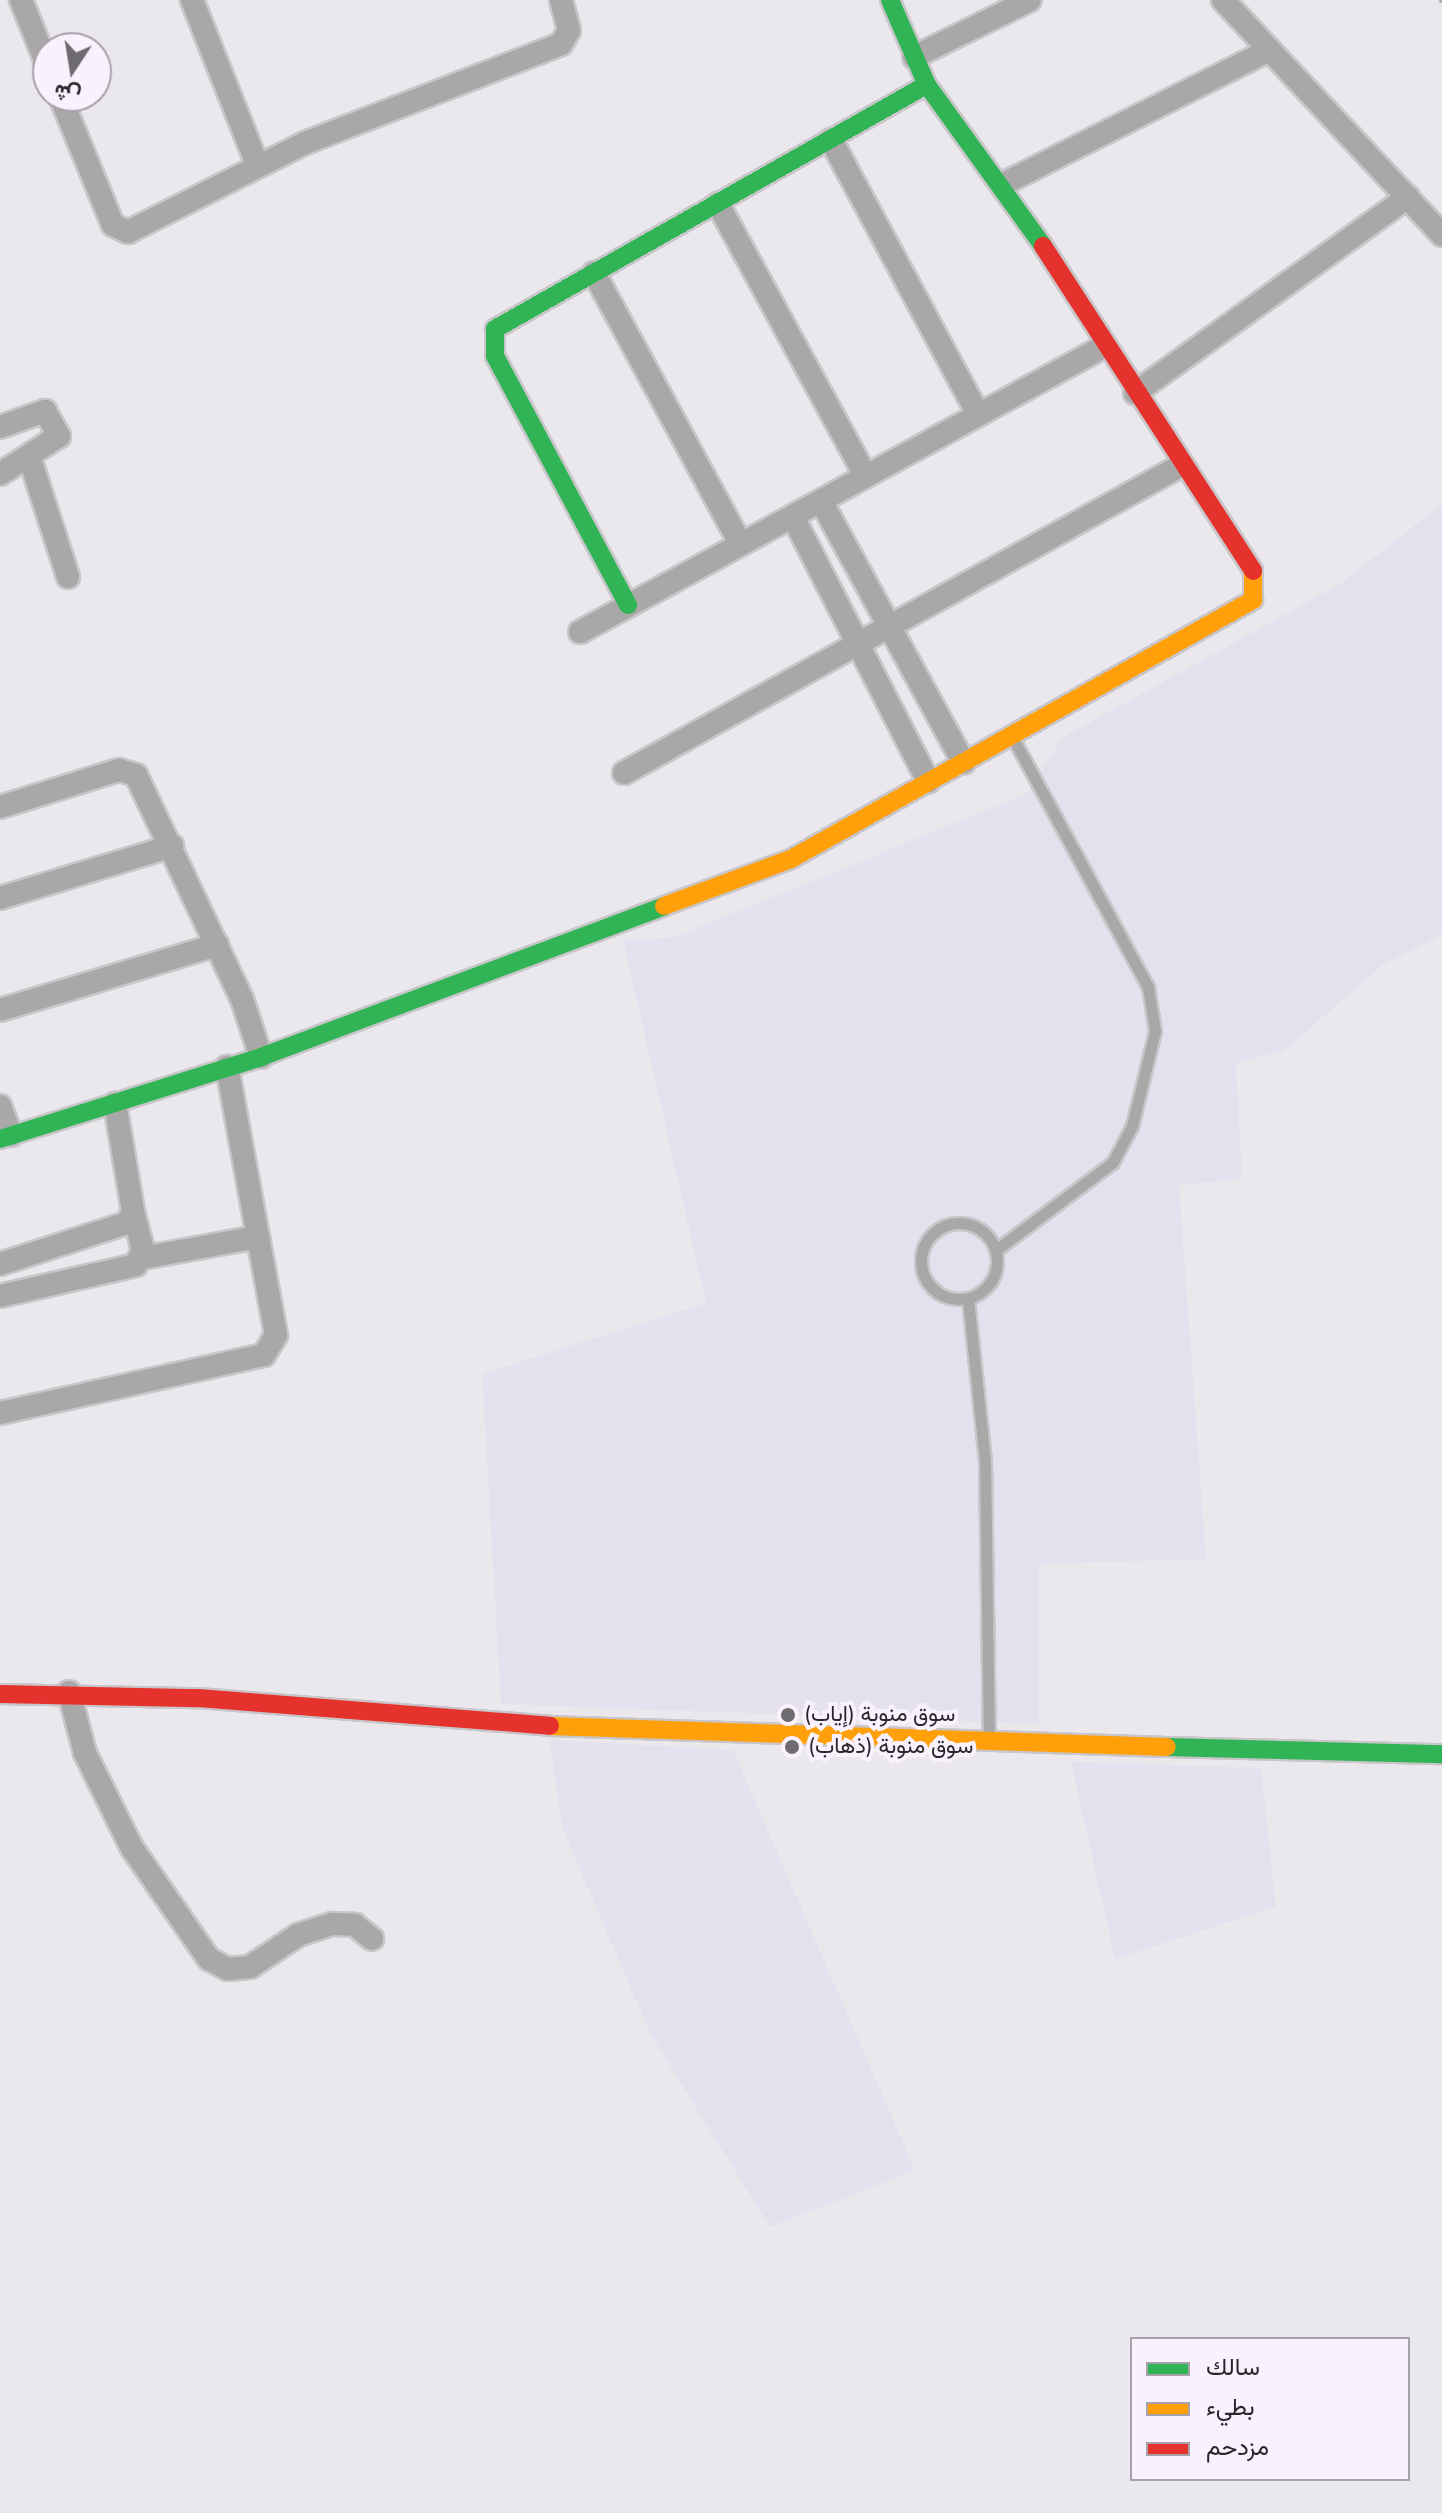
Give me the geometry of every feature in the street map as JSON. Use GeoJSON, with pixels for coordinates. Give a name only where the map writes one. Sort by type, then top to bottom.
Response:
{"type":"FeatureCollection","features":[{"type":"Feature","properties":{"kind":"street"},"geometry":{"type":"LineString","coordinates":[[21,0],[34,32]]}},
{"type":"Feature","properties":{"kind":"street"},"geometry":{"type":"LineString","coordinates":[[192,0],[257,164]]}},
{"type":"Feature","properties":{"kind":"street"},"geometry":{"type":"LineString","coordinates":[[67,112],[119,232],[257,164],[561,44],[569,30],[561,0]]}},
{"type":"Feature","properties":{"kind":"street"},"geometry":{"type":"LineString","coordinates":[[0,1106],[5,1137],[115,1103],[261,1057],[791,859],[1253,600],[1260,589],[1103,347],[1003,184],[927,85],[890,0]]}},
{"type":"Feature","properties":{"kind":"street"},"geometry":{"type":"LineString","coordinates":[[914,57],[1030,0]]}},
{"type":"Feature","properties":{"kind":"street"},"geometry":{"type":"LineString","coordinates":[[1223,0],[1267,51],[1442,235]]}},
{"type":"Feature","properties":{"kind":"street"},"geometry":{"type":"LineString","coordinates":[[1003,184],[1267,51]]}},
{"type":"Feature","properties":{"kind":"street"},"geometry":{"type":"LineString","coordinates":[[628,605],[492,342],[504,320],[594,273],[927,85]]}},
{"type":"Feature","properties":{"kind":"street"},"geometry":{"type":"LineString","coordinates":[[831,140],[978,414]]}},
{"type":"Feature","properties":{"kind":"street"},"geometry":{"type":"LineString","coordinates":[[1135,393],[1408,197]]}},
{"type":"Feature","properties":{"kind":"street"},"geometry":{"type":"LineString","coordinates":[[718,204],[864,473]]}},
{"type":"Feature","properties":{"kind":"street"},"geometry":{"type":"LineString","coordinates":[[594,273],[740,543]]}},
{"type":"Feature","properties":{"kind":"street"},"geometry":{"type":"LineString","coordinates":[[580,632],[793,517],[864,473],[1103,347]]}},
{"type":"Feature","properties":{"kind":"street"},"geometry":{"type":"LineString","coordinates":[[0,427],[38,411],[51,414],[58,443],[0,474]]}},
{"type":"Feature","properties":{"kind":"street"},"geometry":{"type":"LineString","coordinates":[[30,459],[68,577]]}},
{"type":"Feature","properties":{"kind":"street"},"geometry":{"type":"LineString","coordinates":[[624,773],[1180,466]]}},
{"type":"Feature","properties":{"kind":"street"},"geometry":{"type":"LineString","coordinates":[[821,501],[964,763]]}},
{"type":"Feature","properties":{"kind":"street"},"geometry":{"type":"LineString","coordinates":[[793,517],[928,781]]}},
{"type":"Feature","properties":{"kind":"street"},"geometry":{"type":"LineString","coordinates":[[0,807],[124,769],[136,775],[217,945],[261,1057]]}},
{"type":"Feature","properties":{"kind":"street"},"geometry":{"type":"LineString","coordinates":[[0,898],[172,846]]}},
{"type":"Feature","properties":{"kind":"street"},"geometry":{"type":"LineString","coordinates":[[0,1010],[217,945]]}},
{"type":"Feature","properties":{"kind":"street"},"geometry":{"type":"LineString","coordinates":[[0,1413],[264,1355],[276,1335],[227,1067]]}},
{"type":"Feature","properties":{"kind":"street"},"geometry":{"type":"LineString","coordinates":[[115,1103],[142,1258]]}},
{"type":"Feature","properties":{"kind":"street"},"geometry":{"type":"LineString","coordinates":[[0,1264],[116,1227],[133,1211]]}},
{"type":"Feature","properties":{"kind":"street"},"geometry":{"type":"LineString","coordinates":[[0,1296],[142,1258],[258,1237]]}},
{"type":"Feature","properties":{"kind":"street"},"geometry":{"type":"LineString","coordinates":[[69,1692],[85,1753],[132,1848],[217,1966],[250,1967],[298,1935],[332,1924],[355,1925],[372,1939]]}},
{"type":"Feature","properties":{"kind":"street"},"geometry":{"type":"LineString","coordinates":[[0,1693],[69,1692],[621,1732],[1442,1754]]}},
{"type":"Feature","properties":{"kind":"lane"},"geometry":{"type":"LineString","coordinates":[[996,1250],[1113,1162],[1132,1126],[1155,1031],[1148,987],[1012,736]]}},
{"type":"Feature","properties":{"kind":"lane"},"geometry":{"type":"LineString","coordinates":[[960,1221],[983,1230],[996,1250],[995,1274],[968,1299],[934,1290],[921,1270],[922,1246],[937,1228],[960,1221]]}},
{"type":"Feature","properties":{"kind":"lane"},"geometry":{"type":"LineString","coordinates":[[968,1299],[985,1460],[989,1741]]}},
{"type":"Feature","properties":{"kind":"shaded area"},"geometry":{"type":"Polygon","coordinates":[[[1442,504],[1442,935],[1384,964],[1284,1051],[1236,1063],[1242,1179],[1179,1185],[1206,1559],[1039,1564],[1039,1724],[501,1704],[482,1374],[706,1303],[623,940],[673,938],[1026,794],[1062,738],[1340,584],[1442,504]]]}},
{"type":"Feature","properties":{"kind":"shaded area"},"geometry":{"type":"Polygon","coordinates":[[[549,1740],[733,1750],[915,2170],[770,2227],[651,2035],[563,1830],[549,1740]]]}},
{"type":"Feature","properties":{"kind":"shaded area"},"geometry":{"type":"Polygon","coordinates":[[[1071,1762],[1261,1768],[1276,1907],[1115,1959],[1071,1762]]]}},
{"type":"Feature","properties":{"kind":"traffic: fast"},"geometry":{"type":"LineString","coordinates":[[890,0],[927,85],[1043,246]]}},
{"type":"Feature","properties":{"kind":"traffic: fast"},"geometry":{"type":"LineString","coordinates":[[628,605],[495,356],[495,329],[927,85]]}},
{"type":"Feature","properties":{"kind":"traffic: fast"},"geometry":{"type":"LineString","coordinates":[[0,1139],[261,1057],[664,906]]}},
{"type":"Feature","properties":{"kind":"traffic: fast"},"geometry":{"type":"LineString","coordinates":[[1167,1747],[1442,1754]]}},
{"type":"Feature","properties":{"kind":"traffic: slow"},"geometry":{"type":"LineString","coordinates":[[664,906],[791,859],[1253,600],[1253,571]]}},
{"type":"Feature","properties":{"kind":"traffic: slow"},"geometry":{"type":"LineString","coordinates":[[550,1726],[1167,1747]]}},
{"type":"Feature","properties":{"kind":"traffic: jam"},"geometry":{"type":"LineString","coordinates":[[1043,246],[1253,571]]}},
{"type":"Feature","properties":{"kind":"traffic: jam"},"geometry":{"type":"LineString","coordinates":[[0,1694],[198,1698],[550,1726]]}},
{"type":"Feature","properties":{"kind":"place","name":"سوق منوبة (إياب)"},"geometry":{"type":"Point","coordinates":[788,1715]}},
{"type":"Feature","properties":{"kind":"place","name":"سوق منوبة (ذهاب)"},"geometry":{"type":"Point","coordinates":[792,1747]}}]}
